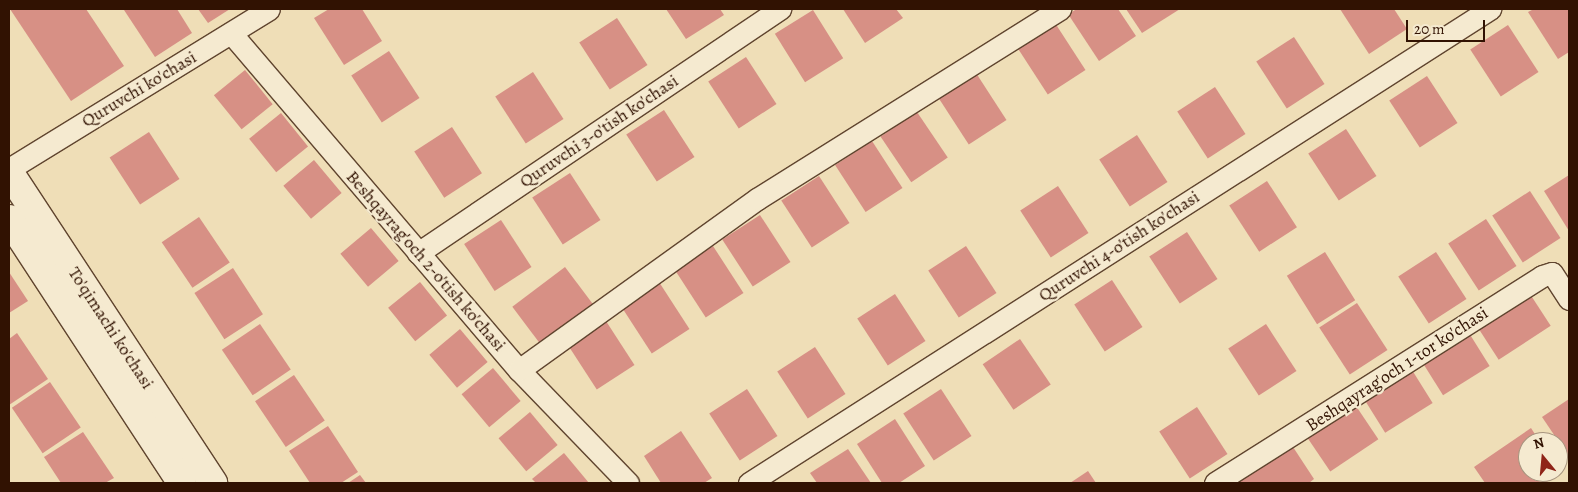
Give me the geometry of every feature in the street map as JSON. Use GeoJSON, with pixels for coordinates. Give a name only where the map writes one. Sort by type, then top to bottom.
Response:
{"type":"FeatureCollection","features":[{"type":"Feature","properties":{"kind":"main road","name":"To'qimachi ko'chasi"},"geometry":{"type":"LineString","coordinates":[[9,171],[213,483]]}},
{"type":"Feature","properties":{"kind":"main road","name":"To'qimachi ko'chasi"},"geometry":{"type":"LineString","coordinates":[[9,219],[182,483]]}},
{"type":"Feature","properties":{"kind":"street","name":"Quruvchi ko'chasi"},"geometry":{"type":"LineString","coordinates":[[9,171],[154,78],[269,9]]}},
{"type":"Feature","properties":{"kind":"street","name":"Quruvchi 3-o'tish ko'chasi"},"geometry":{"type":"LineString","coordinates":[[418,253],[780,9]]}},
{"type":"Feature","properties":{"kind":"street"},"geometry":{"type":"LineString","coordinates":[[519,370],[757,199],[1060,9]]}},
{"type":"Feature","properties":{"kind":"street","name":"Quruvchi 4-o'tish ko'chasi"},"geometry":{"type":"LineString","coordinates":[[749,483],[1490,9]]}},
{"type":"Feature","properties":{"kind":"street","name":"Beshqayrag'och 2-o'tish ko'chasi"},"geometry":{"type":"LineString","coordinates":[[231,33],[519,370],[628,483]]}},
{"type":"Feature","properties":{"kind":"street","name":"Beshqayrag'och 1-tor ko'chasi"},"geometry":{"type":"LineString","coordinates":[[1215,483],[1542,276],[1552,273],[1569,299]]}},
{"type":"Feature","properties":{"kind":"building"},"geometry":{"type":"Polygon","coordinates":[[[10,9],[86,9],[124,66],[71,101],[10,9]]]}},
{"type":"Feature","properties":{"kind":"building"},"geometry":{"type":"Polygon","coordinates":[[[177,9],[192,33],[155,57],[124,10],[177,9]]]}},
{"type":"Feature","properties":{"kind":"building"},"geometry":{"type":"Polygon","coordinates":[[[198,9],[230,9],[208,23],[198,9]]]}},
{"type":"Feature","properties":{"kind":"building"},"geometry":{"type":"Polygon","coordinates":[[[329,9],[362,9],[382,41],[344,65],[314,18],[329,9]]]}},
{"type":"Feature","properties":{"kind":"building"},"geometry":{"type":"Polygon","coordinates":[[[666,9],[720,9],[724,15],[686,39],[666,9]]]}},
{"type":"Feature","properties":{"kind":"building"},"geometry":{"type":"Polygon","coordinates":[[[843,9],[896,9],[903,18],[865,43],[843,9]]]}},
{"type":"Feature","properties":{"kind":"building"},"geometry":{"type":"Polygon","coordinates":[[[1077,9],[1118,9],[1136,36],[1099,61],[1068,14],[1077,9]]]}},
{"type":"Feature","properties":{"kind":"building"},"geometry":{"type":"Polygon","coordinates":[[[1126,9],[1180,9],[1142,33],[1126,9]]]}},
{"type":"Feature","properties":{"kind":"building"},"geometry":{"type":"Polygon","coordinates":[[[1340,9],[1394,9],[1407,29],[1369,54],[1340,9]]]}},
{"type":"Feature","properties":{"kind":"building"},"geometry":{"type":"Polygon","coordinates":[[[1534,9],[1569,9],[1569,52],[1558,59],[1528,12],[1534,9]]]}},
{"type":"Feature","properties":{"kind":"building"},"geometry":{"type":"Polygon","coordinates":[[[813,10],[843,58],[805,82],[775,34],[813,10]]]}},
{"type":"Feature","properties":{"kind":"building"},"geometry":{"type":"Polygon","coordinates":[[[617,18],[647,65],[610,89],[579,43],[617,18]]]}},
{"type":"Feature","properties":{"kind":"building"},"geometry":{"type":"Polygon","coordinates":[[[1055,23],[1085,70],[1048,94],[1017,48],[1055,23]]]}},
{"type":"Feature","properties":{"kind":"building"},"geometry":{"type":"Polygon","coordinates":[[[1508,25],[1538,72],[1501,96],[1470,50],[1508,25]]]}},
{"type":"Feature","properties":{"kind":"building"},"geometry":{"type":"Polygon","coordinates":[[[1294,37],[1324,84],[1287,108],[1256,62],[1294,37]]]}},
{"type":"Feature","properties":{"kind":"building"},"geometry":{"type":"Polygon","coordinates":[[[389,51],[419,98],[382,122],[351,76],[389,51]]]}},
{"type":"Feature","properties":{"kind":"building"},"geometry":{"type":"Polygon","coordinates":[[[746,57],[776,104],[739,128],[708,82],[746,57]]]}},
{"type":"Feature","properties":{"kind":"building"},"geometry":{"type":"Polygon","coordinates":[[[245,70],[273,104],[242,129],[214,95],[245,70]]]}},
{"type":"Feature","properties":{"kind":"building"},"geometry":{"type":"Polygon","coordinates":[[[533,72],[563,119],[526,143],[495,97],[533,72]]]}},
{"type":"Feature","properties":{"kind":"building"},"geometry":{"type":"Polygon","coordinates":[[[976,73],[1006,120],[969,144],[938,98],[976,73]]]}},
{"type":"Feature","properties":{"kind":"building"},"geometry":{"type":"Polygon","coordinates":[[[1427,76],[1457,123],[1420,147],[1389,101],[1427,76]]]}},
{"type":"Feature","properties":{"kind":"building"},"geometry":{"type":"Polygon","coordinates":[[[1215,87],[1245,134],[1208,158],[1177,112],[1215,87]]]}},
{"type":"Feature","properties":{"kind":"building"},"geometry":{"type":"Polygon","coordinates":[[[664,110],[694,157],[657,181],[626,135],[664,110]]]}},
{"type":"Feature","properties":{"kind":"building"},"geometry":{"type":"Polygon","coordinates":[[[917,112],[948,158],[911,182],[881,137],[917,112]]]}},
{"type":"Feature","properties":{"kind":"building"},"geometry":{"type":"Polygon","coordinates":[[[281,113],[308,146],[276,172],[249,139],[281,113]]]}},
{"type":"Feature","properties":{"kind":"building"},"geometry":{"type":"Polygon","coordinates":[[[452,127],[482,173],[444,198],[414,152],[452,127]]]}},
{"type":"Feature","properties":{"kind":"building"},"geometry":{"type":"Polygon","coordinates":[[[1346,129],[1376,176],[1339,200],[1308,154],[1346,129]]]}},
{"type":"Feature","properties":{"kind":"building"},"geometry":{"type":"Polygon","coordinates":[[[149,132],[179,179],[140,205],[110,158],[149,132]]]}},
{"type":"Feature","properties":{"kind":"building"},"geometry":{"type":"Polygon","coordinates":[[[1137,135],[1167,182],[1130,206],[1099,160],[1137,135]]]}},
{"type":"Feature","properties":{"kind":"building"},"geometry":{"type":"Polygon","coordinates":[[[872,141],[902,188],[866,212],[835,165],[872,141]]]}},
{"type":"Feature","properties":{"kind":"building"},"geometry":{"type":"Polygon","coordinates":[[[314,160],[342,193],[311,219],[283,186],[314,160]]]}},
{"type":"Feature","properties":{"kind":"building"},"geometry":{"type":"Polygon","coordinates":[[[570,173],[600,220],[563,244],[532,198],[570,173]]]}},
{"type":"Feature","properties":{"kind":"building"},"geometry":{"type":"Polygon","coordinates":[[[1569,175],[1569,231],[1544,191],[1569,175]]]}},
{"type":"Feature","properties":{"kind":"building"},"geometry":{"type":"Polygon","coordinates":[[[819,176],[849,223],[812,247],[781,201],[819,176]]]}},
{"type":"Feature","properties":{"kind":"building"},"geometry":{"type":"Polygon","coordinates":[[[1267,181],[1297,227],[1259,252],[1229,206],[1267,181]]]}},
{"type":"Feature","properties":{"kind":"building"},"geometry":{"type":"Polygon","coordinates":[[[1058,186],[1088,233],[1051,257],[1020,211],[1058,186]]]}},
{"type":"Feature","properties":{"kind":"building"},"geometry":{"type":"Polygon","coordinates":[[[1530,191],[1560,238],[1523,262],[1492,216],[1530,191]]]}},
{"type":"Feature","properties":{"kind":"building"},"geometry":{"type":"Polygon","coordinates":[[[760,215],[790,262],[753,286],[722,240],[760,215]]]}},
{"type":"Feature","properties":{"kind":"building"},"geometry":{"type":"Polygon","coordinates":[[[199,217],[230,263],[192,288],[162,242],[199,217]]]}},
{"type":"Feature","properties":{"kind":"building"},"geometry":{"type":"Polygon","coordinates":[[[1486,219],[1516,266],[1479,290],[1448,244],[1486,219]]]}},
{"type":"Feature","properties":{"kind":"building"},"geometry":{"type":"Polygon","coordinates":[[[501,220],[531,267],[495,291],[464,244],[501,220]]]}},
{"type":"Feature","properties":{"kind":"building"},"geometry":{"type":"Polygon","coordinates":[[[371,228],[399,261],[368,287],[340,254],[371,228]]]}},
{"type":"Feature","properties":{"kind":"building"},"geometry":{"type":"Polygon","coordinates":[[[1187,232],[1217,279],[1180,303],[1149,257],[1187,232]]]}},
{"type":"Feature","properties":{"kind":"building"},"geometry":{"type":"Polygon","coordinates":[[[713,246],[743,293],[706,317],[675,271],[713,246]]]}},
{"type":"Feature","properties":{"kind":"building"},"geometry":{"type":"Polygon","coordinates":[[[966,246],[996,293],[959,317],[928,271],[966,246]]]}},
{"type":"Feature","properties":{"kind":"building"},"geometry":{"type":"Polygon","coordinates":[[[1325,252],[1355,300],[1317,324],[1287,276],[1325,252]]]}},
{"type":"Feature","properties":{"kind":"building"},"geometry":{"type":"Polygon","coordinates":[[[1436,252],[1466,299],[1429,323],[1398,277],[1436,252]]]}},
{"type":"Feature","properties":{"kind":"building"},"geometry":{"type":"Polygon","coordinates":[[[565,267],[595,307],[542,347],[512,307],[565,267]]]}},
{"type":"Feature","properties":{"kind":"building"},"geometry":{"type":"Polygon","coordinates":[[[233,268],[263,314],[224,339],[194,293],[233,268]]]}},
{"type":"Feature","properties":{"kind":"building"},"geometry":{"type":"Polygon","coordinates":[[[9,272],[28,301],[9,313],[9,272]]]}},
{"type":"Feature","properties":{"kind":"building"},"geometry":{"type":"Polygon","coordinates":[[[1112,280],[1142,327],[1105,351],[1074,305],[1112,280]]]}},
{"type":"Feature","properties":{"kind":"building"},"geometry":{"type":"Polygon","coordinates":[[[420,282],[447,315],[415,341],[388,308],[420,282]]]}},
{"type":"Feature","properties":{"kind":"building"},"geometry":{"type":"Polygon","coordinates":[[[659,282],[689,329],[652,353],[621,307],[659,282]]]}},
{"type":"Feature","properties":{"kind":"building"},"geometry":{"type":"Polygon","coordinates":[[[895,294],[925,341],[888,365],[857,319],[895,294]]]}},
{"type":"Feature","properties":{"kind":"building"},"geometry":{"type":"Polygon","coordinates":[[[1530,294],[1551,326],[1499,360],[1478,328],[1530,294]]]}},
{"type":"Feature","properties":{"kind":"building"},"geometry":{"type":"Polygon","coordinates":[[[1357,303],[1387,350],[1350,374],[1319,328],[1357,303]]]}},
{"type":"Feature","properties":{"kind":"building"},"geometry":{"type":"Polygon","coordinates":[[[604,318],[634,365],[597,389],[566,343],[604,318]]]}},
{"type":"Feature","properties":{"kind":"building"},"geometry":{"type":"Polygon","coordinates":[[[260,324],[291,370],[253,395],[222,350],[260,324]]]}},
{"type":"Feature","properties":{"kind":"building"},"geometry":{"type":"Polygon","coordinates":[[[1266,324],[1296,371],[1259,395],[1228,349],[1266,324]]]}},
{"type":"Feature","properties":{"kind":"building"},"geometry":{"type":"Polygon","coordinates":[[[460,329],[488,362],[457,388],[429,355],[460,329]]]}},
{"type":"Feature","properties":{"kind":"building"},"geometry":{"type":"Polygon","coordinates":[[[17,333],[48,379],[9,405],[9,339],[17,333]]]}},
{"type":"Feature","properties":{"kind":"building"},"geometry":{"type":"Polygon","coordinates":[[[1469,333],[1490,366],[1443,395],[1422,362],[1469,333]]]}},
{"type":"Feature","properties":{"kind":"building"},"geometry":{"type":"Polygon","coordinates":[[[1020,339],[1051,385],[1013,410],[983,364],[1020,339]]]}},
{"type":"Feature","properties":{"kind":"building"},"geometry":{"type":"Polygon","coordinates":[[[815,347],[845,394],[808,418],[777,372],[815,347]]]}},
{"type":"Feature","properties":{"kind":"building"},"geometry":{"type":"Polygon","coordinates":[[[493,368],[521,401],[489,427],[462,394],[493,368]]]}},
{"type":"Feature","properties":{"kind":"building"},"geometry":{"type":"Polygon","coordinates":[[[1412,370],[1433,403],[1385,433],[1365,400],[1412,370]]]}},
{"type":"Feature","properties":{"kind":"building"},"geometry":{"type":"Polygon","coordinates":[[[294,375],[325,421],[286,447],[255,401],[294,375]]]}},
{"type":"Feature","properties":{"kind":"building"},"geometry":{"type":"Polygon","coordinates":[[[50,382],[81,428],[43,453],[12,408],[50,382]]]}},
{"type":"Feature","properties":{"kind":"building"},"geometry":{"type":"Polygon","coordinates":[[[747,389],[777,436],[740,460],[709,414],[747,389]]]}},
{"type":"Feature","properties":{"kind":"building"},"geometry":{"type":"Polygon","coordinates":[[[941,389],[971,436],[934,460],[903,414],[941,389]]]}},
{"type":"Feature","properties":{"kind":"building"},"geometry":{"type":"Polygon","coordinates":[[[1569,399],[1569,457],[1568,432],[1552,432],[1542,417],[1569,399]]]}},
{"type":"Feature","properties":{"kind":"building"},"geometry":{"type":"Polygon","coordinates":[[[1356,406],[1378,439],[1330,472],[1308,438],[1356,406]]]}},
{"type":"Feature","properties":{"kind":"building"},"geometry":{"type":"Polygon","coordinates":[[[1197,407],[1227,454],[1190,478],[1159,432],[1197,407]]]}},
{"type":"Feature","properties":{"kind":"building"},"geometry":{"type":"Polygon","coordinates":[[[530,412],[558,445],[526,471],[499,438],[530,412]]]}},
{"type":"Feature","properties":{"kind":"building"},"geometry":{"type":"Polygon","coordinates":[[[895,419],[925,466],[899,483],[882,483],[857,444],[895,419]]]}},
{"type":"Feature","properties":{"kind":"building"},"geometry":{"type":"Polygon","coordinates":[[[328,426],[358,472],[341,483],[310,483],[289,451],[328,426]]]}},
{"type":"Feature","properties":{"kind":"building"},"geometry":{"type":"Polygon","coordinates":[[[1531,428],[1534,432],[1525,432],[1531,428]]]}},
{"type":"Feature","properties":{"kind":"building"},"geometry":{"type":"Polygon","coordinates":[[[681,431],[712,478],[704,483],[661,483],[644,456],[681,431]]]}},
{"type":"Feature","properties":{"kind":"building"},"geometry":{"type":"Polygon","coordinates":[[[83,432],[114,478],[105,483],[61,483],[44,457],[83,432]]]}},
{"type":"Feature","properties":{"kind":"building"},"geometry":{"type":"Polygon","coordinates":[[[1518,437],[1518,482],[1547,482],[1485,483],[1474,467],[1518,437]]]}},
{"type":"Feature","properties":{"kind":"building"},"geometry":{"type":"Polygon","coordinates":[[[1293,447],[1314,479],[1309,483],[1241,483],[1240,481],[1293,447]]]}},
{"type":"Feature","properties":{"kind":"building"},"geometry":{"type":"Polygon","coordinates":[[[848,449],[871,483],[817,483],[810,473],[848,449]]]}},
{"type":"Feature","properties":{"kind":"building"},"geometry":{"type":"Polygon","coordinates":[[[564,453],[589,483],[536,483],[532,479],[564,453]]]}},
{"type":"Feature","properties":{"kind":"building"},"geometry":{"type":"Polygon","coordinates":[[[1088,471],[1096,483],[1070,483],[1088,471]]]}},
{"type":"Feature","properties":{"kind":"building"},"geometry":{"type":"Polygon","coordinates":[[[360,475],[366,483],[348,483],[360,475]]]}}]}
